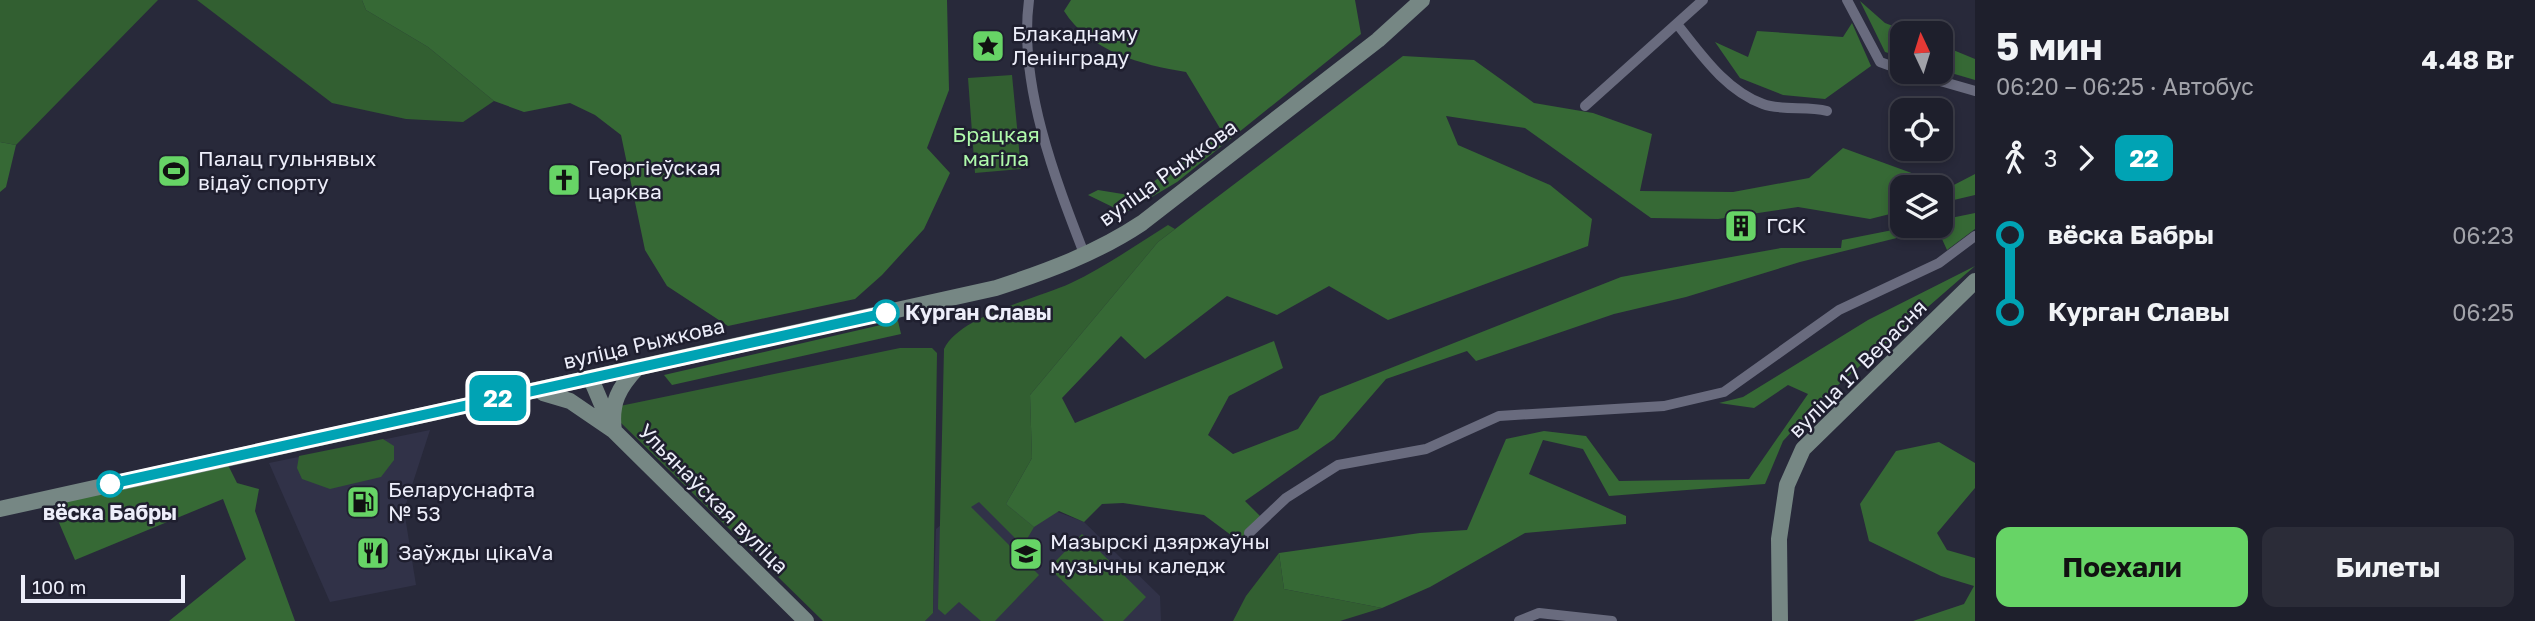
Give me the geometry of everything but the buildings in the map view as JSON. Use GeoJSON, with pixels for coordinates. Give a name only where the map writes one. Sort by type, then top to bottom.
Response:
{"type":"FeatureCollection","features":[{"type":"Feature","properties":{"kind":"main road","name":"вуліца Рыжкова"},"geometry":{"type":"LineString","coordinates":[[0,509],[996,288],[1085,256],[1142,223],[1378,40],[1422,0]]}},
{"type":"Feature","properties":{"kind":"main road","name":"вуліца 17 Верасня"},"geometry":{"type":"LineString","coordinates":[[1780,621],[1779,539],[1787,485],[1803,449],[1975,281]]}},
{"type":"Feature","properties":{"kind":"main road"},"geometry":{"type":"LineString","coordinates":[[614,431],[613,405],[618,391],[638,367]]}},
{"type":"Feature","properties":{"kind":"main road"},"geometry":{"type":"LineString","coordinates":[[585,411],[583,387],[591,379],[601,408],[614,431]]}},
{"type":"Feature","properties":{"kind":"main road","name":"Ульянаўская вуліца"},"geometry":{"type":"LineString","coordinates":[[534,392],[561,396],[614,431],[805,621]]}},
{"type":"Feature","properties":{"kind":"street"},"geometry":{"type":"LineString","coordinates":[[1029,0],[1026,24],[1034,89],[1048,156],[1085,256]]}},
{"type":"Feature","properties":{"kind":"street"},"geometry":{"type":"LineString","coordinates":[[1585,106],[1703,0]]}},
{"type":"Feature","properties":{"kind":"street"},"geometry":{"type":"LineString","coordinates":[[1847,0],[1880,62],[1890,65]]}},
{"type":"Feature","properties":{"kind":"street"},"geometry":{"type":"LineString","coordinates":[[1676,24],[1723,81],[1764,105],[1813,107],[1827,111]]}},
{"type":"Feature","properties":{"kind":"street"},"geometry":{"type":"LineString","coordinates":[[1951,84],[1975,91]]}},
{"type":"Feature","properties":{"kind":"street","name":"вуліца 17 Верасня"},"geometry":{"type":"LineString","coordinates":[[1249,533],[1286,498],[1338,465],[1426,449],[1499,416],[1664,406],[1724,392],[1839,310],[1939,263],[1975,236]]}},
{"type":"Feature","properties":{"kind":"street"},"geometry":{"type":"LineString","coordinates":[[1519,621],[1539,613],[1612,621]]}},
{"type":"Feature","properties":{"kind":"shaded area"},"geometry":{"type":"Polygon","coordinates":[[[430,430],[404,510],[416,585],[330,602],[269,463],[430,430]]]}},
{"type":"Feature","properties":{"kind":"shaded area","name":"Мазырскі дзяржаўны музычны каледж"},"geometry":{"type":"Polygon","coordinates":[[[990,486],[1084,522],[1160,596],[1161,621],[925,621],[933,613],[936,529],[990,486]]]}},
{"type":"Feature","properties":{"kind":"green space"},"geometry":{"type":"Polygon","coordinates":[[[0,0],[158,0],[16,145],[0,142],[0,0]]]}},
{"type":"Feature","properties":{"kind":"green space"},"geometry":{"type":"Polygon","coordinates":[[[197,0],[362,0],[366,10],[428,47],[494,101],[463,122],[406,119],[332,103],[197,0]]]}},
{"type":"Feature","properties":{"kind":"green space"},"geometry":{"type":"Polygon","coordinates":[[[362,0],[947,0],[949,90],[927,148],[950,173],[924,229],[882,275],[855,299],[728,326],[667,286],[645,250],[621,135],[595,115],[570,103],[524,112],[494,101],[428,47],[366,10],[362,0]]]}},
{"type":"Feature","properties":{"kind":"green space"},"geometry":{"type":"Polygon","coordinates":[[[1071,0],[1355,0],[1361,34],[1177,182],[1125,213],[1088,195],[1098,190],[1135,196],[1221,130],[1186,72],[1135,60],[1102,46],[1075,25],[1064,11],[1071,0]]]}},
{"type":"Feature","properties":{"kind":"green space"},"geometry":{"type":"Polygon","coordinates":[[[1860,1],[1890,25],[1890,53],[1885,52],[1860,1]]]}},
{"type":"Feature","properties":{"kind":"green space"},"geometry":{"type":"Polygon","coordinates":[[[1852,23],[1871,66],[1825,99],[1783,95],[1740,78],[1715,42],[1748,57],[1757,31],[1843,37],[1852,23]]]}},
{"type":"Feature","properties":{"kind":"green space"},"geometry":{"type":"Polygon","coordinates":[[[1953,50],[1975,59],[1975,80],[1953,74],[1953,50]]]}},
{"type":"Feature","properties":{"kind":"green space"},"geometry":{"type":"Polygon","coordinates":[[[1403,56],[1474,60],[1534,103],[1593,113],[1652,134],[1640,191],[1733,192],[1809,178],[1843,148],[1917,175],[1890,175],[1890,214],[1870,219],[1798,207],[1718,219],[1651,218],[1525,128],[1446,116],[1458,145],[1550,185],[1592,219],[1588,246],[1388,320],[1329,286],[1277,315],[1227,296],[1145,359],[1121,336],[1062,398],[1075,423],[1274,341],[1283,368],[1229,396],[1208,435],[1233,454],[1298,429],[1320,396],[1621,277],[1781,248],[1841,248],[1842,240],[1890,231],[1890,238],[1897,238],[1800,262],[1686,297],[1614,314],[1476,361],[1467,351],[1386,379],[1334,439],[1245,501],[1260,516],[1239,541],[1204,515],[1123,503],[1102,504],[1084,522],[1059,511],[1034,527],[1006,504],[1032,458],[1030,395],[1158,242],[1403,56]]]}},
{"type":"Feature","properties":{"kind":"green space","name":"Брацкая магіла"},"geometry":{"type":"Polygon","coordinates":[[[1012,75],[1021,169],[975,173],[968,78],[1012,75]]]}},
{"type":"Feature","properties":{"kind":"green space"},"geometry":{"type":"Polygon","coordinates":[[[0,142],[16,145],[6,187],[0,192],[0,142]]]}},
{"type":"Feature","properties":{"kind":"green space"},"geometry":{"type":"Polygon","coordinates":[[[1975,174],[1975,195],[1953,200],[1953,185],[1975,174]]]}},
{"type":"Feature","properties":{"kind":"green space"},"geometry":{"type":"Polygon","coordinates":[[[1975,213],[1975,229],[1947,250],[1942,238],[1953,238],[1953,218],[1975,213]]]}},
{"type":"Feature","properties":{"kind":"green space"},"geometry":{"type":"Polygon","coordinates":[[[1168,225],[1175,229],[1158,242],[1030,395],[1032,458],[1006,504],[1034,527],[1023,546],[979,502],[971,507],[1039,575],[995,621],[981,621],[959,602],[945,615],[938,609],[944,349],[953,337],[982,317],[1084,277],[1168,225]]]}},
{"type":"Feature","properties":{"kind":"green space"},"geometry":{"type":"Polygon","coordinates":[[[1975,266],[1822,399],[1783,441],[1765,484],[1609,496],[1583,449],[1543,440],[1529,474],[1626,516],[1626,524],[1525,533],[1430,587],[1382,608],[1284,589],[1279,553],[1420,533],[1467,530],[1506,439],[1544,431],[1586,436],[1619,481],[1749,479],[1808,394],[1788,385],[1754,408],[1719,403],[1743,397],[1868,320],[1975,266]]]}},
{"type":"Feature","properties":{"kind":"green space"},"geometry":{"type":"Polygon","coordinates":[[[898,321],[901,334],[672,385],[664,375],[898,321]]]}},
{"type":"Feature","properties":{"kind":"green space"},"geometry":{"type":"Polygon","coordinates":[[[900,348],[932,348],[937,353],[933,613],[925,621],[823,621],[619,421],[620,406],[900,348]]]}},
{"type":"Feature","properties":{"kind":"green space"},"geometry":{"type":"Polygon","coordinates":[[[383,439],[394,446],[394,460],[381,477],[330,489],[302,479],[297,468],[299,456],[383,439]]]}},
{"type":"Feature","properties":{"kind":"green space"},"geometry":{"type":"Polygon","coordinates":[[[1939,442],[1975,463],[1975,488],[1937,533],[1947,550],[1975,558],[1975,621],[1913,621],[1964,604],[1974,586],[1941,576],[1869,541],[1860,504],[1896,451],[1939,442]]]}},
{"type":"Feature","properties":{"kind":"green space"},"geometry":{"type":"Polygon","coordinates":[[[228,465],[237,483],[259,489],[255,511],[295,621],[169,621],[246,559],[223,499],[75,560],[54,511],[57,501],[228,465]]]}},
{"type":"Feature","properties":{"kind":"green space"},"geometry":{"type":"Polygon","coordinates":[[[1082,534],[1146,597],[1123,621],[1104,621],[1049,568],[1082,534]]]}},
{"type":"Feature","properties":{"kind":"green space"},"geometry":{"type":"Polygon","coordinates":[[[1279,553],[1284,589],[1382,608],[1340,621],[1233,621],[1246,596],[1279,553]]]}},
{"type":"Feature","properties":{"kind":"bus line","name":"22"},"geometry":{"type":"LineString","coordinates":[[110,484],[534,392],[723,346],[886,313]]}},
{"type":"Feature","properties":{"kind":"place","name":"Блакаднаму Ленінграду"},"geometry":{"type":"Point","coordinates":[988,46]}},
{"type":"Feature","properties":{"kind":"place","name":"Палац гульнявых відаў спорту"},"geometry":{"type":"Point","coordinates":[174,171]}},
{"type":"Feature","properties":{"kind":"place","name":"Георгіеўская царква"},"geometry":{"type":"Point","coordinates":[564,180]}},
{"type":"Feature","properties":{"kind":"place","name":"ГСК"},"geometry":{"type":"Point","coordinates":[1741,226]}},
{"type":"Feature","properties":{"kind":"place","name":"Курган Славы"},"geometry":{"type":"Point","coordinates":[886,313]}},
{"type":"Feature","properties":{"kind":"place","name":"вёска Бабры"},"geometry":{"type":"Point","coordinates":[110,484]}},
{"type":"Feature","properties":{"kind":"place","name":"Беларуснафта № 53"},"geometry":{"type":"Point","coordinates":[363,502]}},
{"type":"Feature","properties":{"kind":"place","name":"Заўжды цікаVа"},"geometry":{"type":"Point","coordinates":[373,553]}},
{"type":"Feature","properties":{"kind":"place","name":"Мазырскі дзяржаўны музычны каледж"},"geometry":{"type":"Point","coordinates":[1026,554]}}]}
